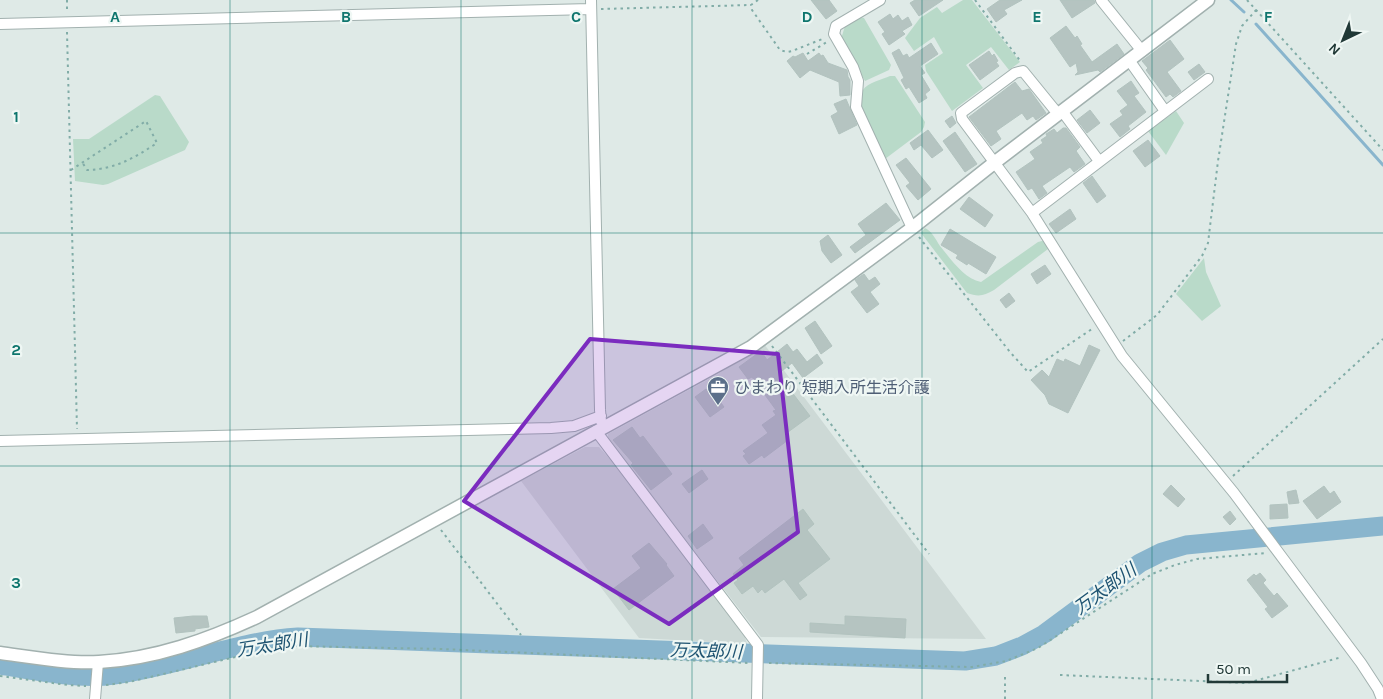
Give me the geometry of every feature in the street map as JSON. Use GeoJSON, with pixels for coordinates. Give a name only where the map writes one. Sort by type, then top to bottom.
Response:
{"type":"FeatureCollection","features":[{"type":"Feature","properties":{"kind":"street"},"geometry":{"type":"LineString","coordinates":[[880,0],[836,26],[835,36],[853,67],[858,81],[856,107],[912,228]]}},
{"type":"Feature","properties":{"kind":"street"},"geometry":{"type":"LineString","coordinates":[[1101,0],[1142,51]]}},
{"type":"Feature","properties":{"kind":"street"},"geometry":{"type":"LineString","coordinates":[[0,653],[98,666],[147,656],[217,636],[257,617],[434,520],[600,425],[751,347],[912,228],[1208,0]]}},
{"type":"Feature","properties":{"kind":"street"},"geometry":{"type":"LineString","coordinates":[[0,24],[591,5],[600,425],[758,647],[757,699]]}},
{"type":"Feature","properties":{"kind":"street"},"geometry":{"type":"LineString","coordinates":[[1129,60],[1166,111]]}},
{"type":"Feature","properties":{"kind":"street"},"geometry":{"type":"LineString","coordinates":[[1099,162],[1023,71],[1015,73],[961,113],[962,119],[1032,213],[1102,321],[1122,356],[1225,483],[1278,552],[1354,653],[1378,689],[1382,699]]}},
{"type":"Feature","properties":{"kind":"street"},"geometry":{"type":"LineString","coordinates":[[1032,213],[1208,79]]}},
{"type":"Feature","properties":{"kind":"street"},"geometry":{"type":"LineString","coordinates":[[0,441],[550,428],[600,425]]}},
{"type":"Feature","properties":{"kind":"street"},"geometry":{"type":"LineString","coordinates":[[95,699],[98,686],[98,666]]}},
{"type":"Feature","properties":{"kind":"path"},"geometry":{"type":"LineString","coordinates":[[66,0],[78,439]]}},
{"type":"Feature","properties":{"kind":"path"},"geometry":{"type":"LineString","coordinates":[[591,5],[751,5],[758,0]]}},
{"type":"Feature","properties":{"kind":"path"},"geometry":{"type":"LineString","coordinates":[[975,0],[1022,63],[1023,71]]}},
{"type":"Feature","properties":{"kind":"path"},"geometry":{"type":"LineString","coordinates":[[1247,0],[1383,150]]}},
{"type":"Feature","properties":{"kind":"path"},"geometry":{"type":"LineString","coordinates":[[751,5],[752,10],[780,50],[792,51],[835,36]]}},
{"type":"Feature","properties":{"kind":"path"},"geometry":{"type":"LineString","coordinates":[[1116,346],[1157,315],[1202,256],[1208,244],[1218,161],[1236,44],[1242,26],[1256,10]]}},
{"type":"Feature","properties":{"kind":"path"},"geometry":{"type":"LineString","coordinates":[[806,54],[835,36]]}},
{"type":"Feature","properties":{"kind":"path"},"geometry":{"type":"LineString","coordinates":[[71,170],[82,162],[146,121],[157,143],[128,161],[101,170],[88,170],[82,162]]}},
{"type":"Feature","properties":{"kind":"path"},"geometry":{"type":"LineString","coordinates":[[912,228],[1028,372],[1102,321]]}},
{"type":"Feature","properties":{"kind":"path"},"geometry":{"type":"LineString","coordinates":[[765,337],[929,554]]}},
{"type":"Feature","properties":{"kind":"path"},"geometry":{"type":"LineString","coordinates":[[1225,483],[1383,339]]}},
{"type":"Feature","properties":{"kind":"path"},"geometry":{"type":"LineString","coordinates":[[434,520],[522,635]]}},
{"type":"Feature","properties":{"kind":"path"},"geometry":{"type":"LineString","coordinates":[[0,676],[68,685],[98,686],[129,682],[274,648],[293,646],[442,649],[758,663],[972,667],[1006,661],[1038,648],[1152,574],[1175,565],[1197,559],[1278,552]]}},
{"type":"Feature","properties":{"kind":"path"},"geometry":{"type":"LineString","coordinates":[[1060,675],[1247,683],[1354,653]]}},
{"type":"Feature","properties":{"kind":"path"},"geometry":{"type":"LineString","coordinates":[[1005,676],[1005,699]]}},
{"type":"Feature","properties":{"kind":"highlighted area"},"geometry":{"type":"Polygon","coordinates":[[[590,339],[778,354],[798,532],[669,624],[464,501],[590,339]]]}},
{"type":"Feature","properties":{"kind":"shaded area"},"geometry":{"type":"Polygon","coordinates":[[[764,344],[986,639],[761,637],[608,440],[608,434],[718,374],[764,344]]]}},
{"type":"Feature","properties":{"kind":"shaded area"},"geometry":{"type":"Polygon","coordinates":[[[585,447],[599,447],[620,470],[745,637],[747,644],[639,638],[521,481],[585,447]]]}},
{"type":"Feature","properties":{"kind":"green space"},"geometry":{"type":"Polygon","coordinates":[[[963,0],[972,0],[1020,62],[1009,70],[991,47],[966,65],[983,88],[952,111],[926,71],[925,65],[943,53],[934,37],[914,51],[905,38],[920,18],[937,7],[942,13],[963,0]]]}},
{"type":"Feature","properties":{"kind":"green space"},"geometry":{"type":"Polygon","coordinates":[[[860,17],[864,18],[891,65],[889,70],[865,81],[841,39],[845,26],[860,17]]]}},
{"type":"Feature","properties":{"kind":"green space"},"geometry":{"type":"Polygon","coordinates":[[[890,76],[895,76],[925,122],[921,132],[885,159],[864,114],[861,96],[863,90],[868,85],[890,76]]]}},
{"type":"Feature","properties":{"kind":"green space"},"geometry":{"type":"Polygon","coordinates":[[[155,95],[160,96],[189,142],[185,150],[108,184],[75,181],[73,139],[89,139],[155,95]]]}},
{"type":"Feature","properties":{"kind":"green space"},"geometry":{"type":"Polygon","coordinates":[[[1176,111],[1184,123],[1166,155],[1148,131],[1176,111]]]}},
{"type":"Feature","properties":{"kind":"green space"},"geometry":{"type":"Polygon","coordinates":[[[925,228],[932,233],[940,246],[963,272],[981,282],[1038,242],[1046,240],[1048,249],[994,290],[984,295],[974,295],[967,293],[921,233],[925,228]]]}},
{"type":"Feature","properties":{"kind":"green space"},"geometry":{"type":"Polygon","coordinates":[[[1204,258],[1206,272],[1221,306],[1202,321],[1176,294],[1204,258]]]}},
{"type":"Feature","properties":{"kind":"building"},"geometry":{"type":"Polygon","coordinates":[[[811,0],[829,0],[837,11],[826,19],[811,0]]]}},
{"type":"Feature","properties":{"kind":"building"},"geometry":{"type":"Polygon","coordinates":[[[915,0],[943,0],[919,16],[910,3],[915,0]]]}},
{"type":"Feature","properties":{"kind":"building"},"geometry":{"type":"Polygon","coordinates":[[[1000,0],[1022,0],[1004,10],[1007,14],[996,22],[987,9],[1000,0]]]}},
{"type":"Feature","properties":{"kind":"building"},"geometry":{"type":"Polygon","coordinates":[[[1060,0],[1094,0],[1095,3],[1072,18],[1060,0]]]}},
{"type":"Feature","properties":{"kind":"building"},"geometry":{"type":"Polygon","coordinates":[[[890,14],[893,19],[898,15],[902,21],[908,17],[912,25],[902,31],[905,34],[889,45],[882,34],[885,32],[878,22],[890,14]]]}},
{"type":"Feature","properties":{"kind":"building"},"geometry":{"type":"Polygon","coordinates":[[[1066,26],[1075,38],[1077,36],[1082,44],[1080,45],[1092,62],[1117,44],[1124,54],[1100,72],[1098,70],[1075,75],[1078,72],[1076,63],[1070,67],[1050,38],[1066,26]]]}},
{"type":"Feature","properties":{"kind":"building"},"geometry":{"type":"Polygon","coordinates":[[[1170,40],[1184,59],[1167,72],[1181,91],[1173,97],[1170,94],[1166,97],[1146,70],[1148,68],[1142,61],[1170,40]]]}},
{"type":"Feature","properties":{"kind":"building"},"geometry":{"type":"Polygon","coordinates":[[[931,43],[938,54],[920,66],[925,73],[921,75],[930,90],[925,94],[927,98],[919,103],[909,87],[906,89],[901,80],[904,78],[892,53],[899,49],[903,56],[907,54],[909,58],[931,43]]]}},
{"type":"Feature","properties":{"kind":"building"},"geometry":{"type":"Polygon","coordinates":[[[989,51],[992,56],[994,54],[999,66],[980,80],[969,65],[989,51]]]}},
{"type":"Feature","properties":{"kind":"building"},"geometry":{"type":"Polygon","coordinates":[[[803,53],[808,61],[819,53],[821,56],[823,55],[828,63],[847,70],[850,80],[850,95],[840,96],[839,82],[810,70],[800,78],[787,61],[793,56],[795,57],[803,53]]]}},
{"type":"Feature","properties":{"kind":"building"},"geometry":{"type":"Polygon","coordinates":[[[1199,64],[1205,72],[1194,80],[1188,72],[1199,64]]]}},
{"type":"Feature","properties":{"kind":"building"},"geometry":{"type":"Polygon","coordinates":[[[1131,81],[1139,93],[1134,96],[1146,112],[1128,126],[1130,129],[1120,137],[1110,124],[1123,115],[1120,111],[1128,105],[1117,91],[1131,81]]]}},
{"type":"Feature","properties":{"kind":"building"},"geometry":{"type":"Polygon","coordinates":[[[1015,82],[1022,91],[1029,89],[1046,113],[1036,120],[1033,116],[1027,120],[1022,113],[996,131],[1001,139],[991,146],[969,117],[1015,82]]]}},
{"type":"Feature","properties":{"kind":"building"},"geometry":{"type":"Polygon","coordinates":[[[846,99],[857,125],[839,134],[831,116],[838,112],[834,104],[846,99]]]}},
{"type":"Feature","properties":{"kind":"building"},"geometry":{"type":"Polygon","coordinates":[[[1090,110],[1100,123],[1087,133],[1077,120],[1090,110]]]}},
{"type":"Feature","properties":{"kind":"building"},"geometry":{"type":"Polygon","coordinates":[[[952,116],[956,123],[950,128],[945,121],[952,116]]]}},
{"type":"Feature","properties":{"kind":"building"},"geometry":{"type":"Polygon","coordinates":[[[1066,128],[1080,147],[1076,151],[1085,164],[1074,172],[1070,167],[1042,186],[1047,193],[1039,199],[1032,188],[1028,190],[1016,172],[1035,159],[1030,152],[1043,143],[1041,140],[1047,136],[1046,134],[1054,129],[1057,133],[1066,128]]]}},
{"type":"Feature","properties":{"kind":"building"},"geometry":{"type":"Polygon","coordinates":[[[928,130],[943,150],[932,158],[921,145],[914,150],[910,143],[928,130]]]}},
{"type":"Feature","properties":{"kind":"building"},"geometry":{"type":"Polygon","coordinates":[[[955,132],[977,164],[965,172],[943,141],[955,132]]]}},
{"type":"Feature","properties":{"kind":"building"},"geometry":{"type":"Polygon","coordinates":[[[1148,140],[1160,156],[1145,167],[1133,151],[1148,140]]]}},
{"type":"Feature","properties":{"kind":"building"},"geometry":{"type":"Polygon","coordinates":[[[906,158],[931,189],[918,200],[906,186],[910,183],[896,165],[906,158]]]}},
{"type":"Feature","properties":{"kind":"building"},"geometry":{"type":"Polygon","coordinates":[[[1092,176],[1106,196],[1097,203],[1083,183],[1092,176]]]}},
{"type":"Feature","properties":{"kind":"building"},"geometry":{"type":"Polygon","coordinates":[[[969,197],[993,215],[985,227],[960,209],[969,197]]]}},
{"type":"Feature","properties":{"kind":"building"},"geometry":{"type":"Polygon","coordinates":[[[886,203],[900,220],[855,253],[850,247],[866,235],[858,224],[886,203]]]}},
{"type":"Feature","properties":{"kind":"building"},"geometry":{"type":"Polygon","coordinates":[[[1070,209],[1076,219],[1056,233],[1049,224],[1070,209]]]}},
{"type":"Feature","properties":{"kind":"building"},"geometry":{"type":"Polygon","coordinates":[[[950,229],[996,257],[986,274],[956,258],[958,255],[941,245],[950,229]]]}},
{"type":"Feature","properties":{"kind":"building"},"geometry":{"type":"Polygon","coordinates":[[[828,235],[842,255],[831,263],[822,251],[820,241],[828,235]]]}},
{"type":"Feature","properties":{"kind":"building"},"geometry":{"type":"Polygon","coordinates":[[[1045,265],[1051,274],[1037,284],[1031,274],[1045,265]]]}},
{"type":"Feature","properties":{"kind":"building"},"geometry":{"type":"Polygon","coordinates":[[[864,274],[869,281],[875,277],[880,284],[870,292],[879,304],[867,313],[851,292],[859,286],[855,280],[864,274]]]}},
{"type":"Feature","properties":{"kind":"building"},"geometry":{"type":"Polygon","coordinates":[[[1009,293],[1015,301],[1006,308],[1000,300],[1009,293]]]}},
{"type":"Feature","properties":{"kind":"building"},"geometry":{"type":"Polygon","coordinates":[[[815,321],[832,346],[821,354],[805,328],[815,321]]]}},
{"type":"Feature","properties":{"kind":"building"},"geometry":{"type":"Polygon","coordinates":[[[787,344],[793,352],[797,349],[807,362],[817,354],[823,363],[803,378],[792,363],[778,374],[810,416],[784,435],[788,440],[764,458],[762,455],[749,464],[743,456],[746,454],[743,451],[768,433],[762,425],[776,415],[773,411],[776,410],[752,377],[748,379],[739,367],[761,351],[767,360],[787,344]]]}},
{"type":"Feature","properties":{"kind":"building"},"geometry":{"type":"Polygon","coordinates":[[[1089,345],[1100,350],[1068,413],[1049,404],[1045,395],[1031,380],[1042,370],[1049,377],[1057,359],[1064,362],[1065,359],[1080,366],[1089,345]]]}},
{"type":"Feature","properties":{"kind":"building"},"geometry":{"type":"Polygon","coordinates":[[[706,389],[709,393],[712,391],[724,407],[710,417],[695,397],[706,389]]]}},
{"type":"Feature","properties":{"kind":"building"},"geometry":{"type":"Polygon","coordinates":[[[632,427],[640,438],[643,436],[672,474],[651,490],[631,465],[633,463],[613,440],[632,427]]]}},
{"type":"Feature","properties":{"kind":"building"},"geometry":{"type":"Polygon","coordinates":[[[702,470],[708,479],[689,493],[682,484],[702,470]]]}},
{"type":"Feature","properties":{"kind":"building"},"geometry":{"type":"Polygon","coordinates":[[[1171,485],[1185,499],[1178,507],[1163,494],[1171,485]]]}},
{"type":"Feature","properties":{"kind":"building"},"geometry":{"type":"Polygon","coordinates":[[[1324,486],[1330,494],[1334,491],[1341,502],[1317,519],[1303,501],[1324,486]]]}},
{"type":"Feature","properties":{"kind":"building"},"geometry":{"type":"Polygon","coordinates":[[[1296,490],[1299,503],[1289,504],[1287,492],[1296,490]]]}},
{"type":"Feature","properties":{"kind":"building"},"geometry":{"type":"Polygon","coordinates":[[[1287,504],[1288,518],[1270,519],[1270,505],[1287,504]]]}},
{"type":"Feature","properties":{"kind":"building"},"geometry":{"type":"Polygon","coordinates":[[[803,509],[814,524],[807,530],[830,559],[798,583],[807,595],[800,600],[784,579],[765,593],[762,589],[758,593],[753,586],[742,594],[734,583],[738,580],[733,574],[744,565],[739,558],[803,509]]]}},
{"type":"Feature","properties":{"kind":"building"},"geometry":{"type":"Polygon","coordinates":[[[1230,511],[1236,519],[1230,525],[1223,517],[1230,511]]]}},
{"type":"Feature","properties":{"kind":"building"},"geometry":{"type":"Polygon","coordinates":[[[703,524],[713,538],[697,549],[688,536],[703,524]]]}},
{"type":"Feature","properties":{"kind":"building"},"geometry":{"type":"Polygon","coordinates":[[[649,543],[667,564],[674,576],[629,610],[613,589],[641,568],[632,556],[649,543]]]}},
{"type":"Feature","properties":{"kind":"building"},"geometry":{"type":"Polygon","coordinates":[[[1260,573],[1266,580],[1263,583],[1274,596],[1277,593],[1288,606],[1272,618],[1265,609],[1268,607],[1247,580],[1254,574],[1256,576],[1260,573]]]}},
{"type":"Feature","properties":{"kind":"building"},"geometry":{"type":"Polygon","coordinates":[[[207,616],[209,627],[176,633],[174,618],[207,616]]]}},
{"type":"Feature","properties":{"kind":"building"},"geometry":{"type":"Polygon","coordinates":[[[845,616],[906,619],[905,638],[810,632],[810,623],[845,625],[845,616]]]}},
{"type":"Feature","properties":{"kind":"waterway"},"geometry":{"type":"LineString","coordinates":[[1231,0],[1244,12]]}},
{"type":"Feature","properties":{"kind":"waterway"},"geometry":{"type":"LineString","coordinates":[[1256,24],[1383,165]]}},
{"type":"Feature","properties":{"kind":"waterway","name":"万太郎川"},"geometry":{"type":"LineString","coordinates":[[0,665],[57,674],[114,675],[275,639],[298,637],[965,661],[996,656],[1022,646],[1044,634],[1140,563],[1162,552],[1186,545],[1383,526]]}},
{"type":"Feature","properties":{"kind":"place","name":"ひまわり 短期入所生活介護"},"geometry":{"type":"Point","coordinates":[718,406]}}]}
